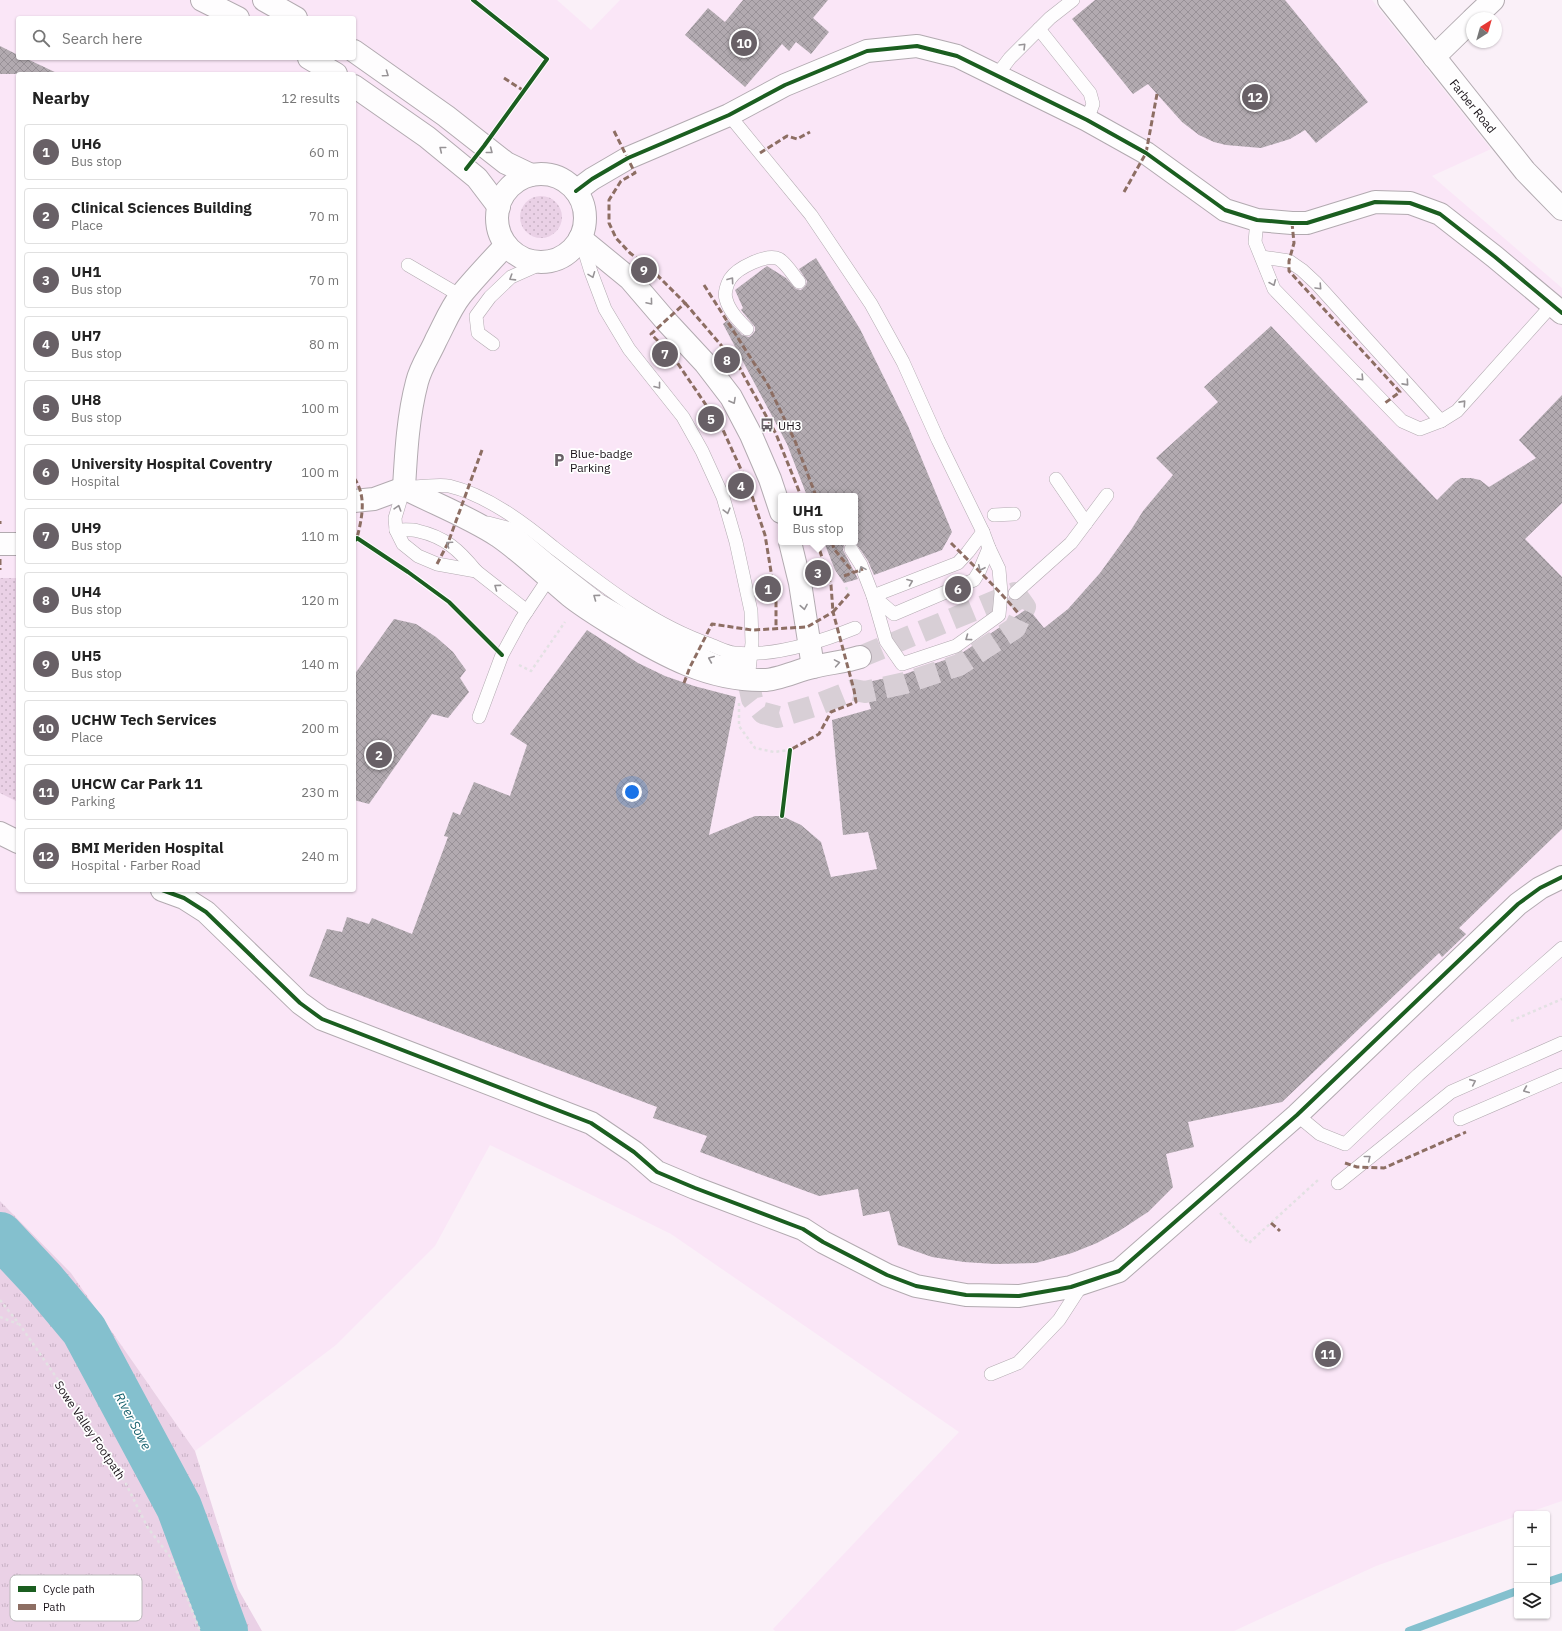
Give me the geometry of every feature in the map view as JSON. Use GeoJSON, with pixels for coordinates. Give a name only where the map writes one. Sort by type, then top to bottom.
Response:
{"type":"FeatureCollection","features":[{"type":"Feature","properties":{"kind":"street"},"geometry":{"type":"LineString","coordinates":[[202,0],[234,16]]}},
{"type":"Feature","properties":{"kind":"street"},"geometry":{"type":"LineString","coordinates":[[264,0],[292,16]]}},
{"type":"Feature","properties":{"kind":"street","name":"Farber Road"},"geometry":{"type":"LineString","coordinates":[[1389,0],[1525,171],[1560,203]]}},
{"type":"Feature","properties":{"kind":"street"},"geometry":{"type":"LineString","coordinates":[[1480,12],[1493,0]]}},
{"type":"Feature","properties":{"kind":"street"},"geometry":{"type":"LineString","coordinates":[[1434,57],[1466,26]]}},
{"type":"Feature","properties":{"kind":"street"},"geometry":{"type":"LineString","coordinates":[[576,191],[592,179],[628,158],[729,116],[784,85],[867,51],[917,46],[957,56],[1087,120],[1146,152],[1225,210],[1257,220],[1307,223],[1375,202],[1410,203],[1440,214],[1495,257],[1557,309]]}},
{"type":"Feature","properties":{"kind":"street"},"geometry":{"type":"LineString","coordinates":[[356,52],[446,116],[506,163],[532,175]]}},
{"type":"Feature","properties":{"kind":"street"},"geometry":{"type":"LineString","coordinates":[[312,60],[333,72]]}},
{"type":"Feature","properties":{"kind":"street"},"geometry":{"type":"LineString","coordinates":[[356,87],[427,137],[477,178],[499,207]]}},
{"type":"Feature","properties":{"kind":"street"},"geometry":{"type":"LineString","coordinates":[[547,174],[563,180],[576,191],[584,206],[585,222],[580,238],[574,248],[562,257],[548,261],[534,261],[518,255],[506,245],[500,232],[497,219],[499,207],[508,189],[518,180],[532,175],[547,174]]}},
{"type":"Feature","properties":{"kind":"street"},"geometry":{"type":"LineString","coordinates":[[580,238],[630,279],[666,322],[705,363],[731,397],[751,435],[770,479],[778,503]]}},
{"type":"Feature","properties":{"kind":"street"},"geometry":{"type":"LineString","coordinates":[[404,488],[406,456],[417,381],[425,360],[436,342],[447,317],[460,296],[506,245]]}},
{"type":"Feature","properties":{"kind":"street"},"geometry":{"type":"LineString","coordinates":[[356,501],[374,499],[404,488],[470,520],[517,550],[571,597],[640,641],[690,667],[745,681],[765,680],[813,667],[860,657]]}},
{"type":"Feature","properties":{"kind":"street"},"geometry":{"type":"LineString","coordinates":[[0,544],[16,544]]}},
{"type":"Feature","properties":{"kind":"street"},"geometry":{"type":"LineString","coordinates":[[791,545],[800,583],[813,667]]}},
{"type":"Feature","properties":{"kind":"street"},"geometry":{"type":"LineString","coordinates":[[0,833],[16,841]]}},
{"type":"Feature","properties":{"kind":"street"},"geometry":{"type":"LineString","coordinates":[[168,892],[184,898],[206,912],[300,1003],[322,1019],[591,1122],[634,1152],[657,1172],[803,1229],[823,1242],[887,1275],[916,1286],[966,1295],[1019,1296],[1071,1287],[1119,1271],[1297,1115],[1518,904],[1540,888],[1562,877]]}},
{"type":"Feature","properties":{"kind":"lane"},"geometry":{"type":"LineString","coordinates":[[997,75],[1010,58],[1050,18],[1073,0]]}},
{"type":"Feature","properties":{"kind":"lane"},"geometry":{"type":"LineString","coordinates":[[1039,29],[1090,93],[1093,104],[1087,120]]}},
{"type":"Feature","properties":{"kind":"lane"},"geometry":{"type":"LineString","coordinates":[[729,116],[811,214],[871,304],[903,362],[999,569],[1001,592],[999,615],[956,646],[902,664],[886,641],[873,596],[861,565],[851,550]]}},
{"type":"Feature","properties":{"kind":"lane"},"geometry":{"type":"LineString","coordinates":[[1257,220],[1255,242],[1274,289],[1402,421],[1420,429],[1442,421],[1457,410],[1557,309]]}},
{"type":"Feature","properties":{"kind":"lane"},"geometry":{"type":"LineString","coordinates":[[470,520],[511,529],[599,600],[664,638],[718,662],[745,681],[751,653],[752,611],[736,542],[723,498],[702,451],[683,417],[629,349],[605,309],[590,272],[580,238]]}},
{"type":"Feature","properties":{"kind":"lane"},"geometry":{"type":"LineString","coordinates":[[747,330],[735,315],[726,298],[726,287],[731,277],[754,261],[768,257],[778,258],[799,282]]}},
{"type":"Feature","properties":{"kind":"lane"},"geometry":{"type":"LineString","coordinates":[[1262,257],[1289,261],[1302,270],[1316,283],[1442,421]]}},
{"type":"Feature","properties":{"kind":"lane"},"geometry":{"type":"LineString","coordinates":[[493,344],[478,333],[476,316],[490,297],[511,277],[548,261]]}},
{"type":"Feature","properties":{"kind":"lane"},"geometry":{"type":"LineString","coordinates":[[408,266],[460,296]]}},
{"type":"Feature","properties":{"kind":"lane"},"geometry":{"type":"LineString","coordinates":[[1056,479],[1086,523]]}},
{"type":"Feature","properties":{"kind":"lane"},"geometry":{"type":"LineString","coordinates":[[476,571],[437,564],[418,556],[403,544],[396,530],[395,518],[404,488],[448,486],[473,494],[521,521],[600,584],[644,613],[692,639],[734,653],[768,653],[831,638],[855,628]]}},
{"type":"Feature","properties":{"kind":"lane"},"geometry":{"type":"LineString","coordinates":[[1016,593],[1070,543],[1107,495]]}},
{"type":"Feature","properties":{"kind":"lane"},"geometry":{"type":"LineString","coordinates":[[994,516],[1014,514]]}},
{"type":"Feature","properties":{"kind":"lane"},"geometry":{"type":"LineString","coordinates":[[396,530],[417,530],[444,540],[461,552],[476,571],[527,611]]}},
{"type":"Feature","properties":{"kind":"lane"},"geometry":{"type":"LineString","coordinates":[[873,596],[958,563],[983,532]]}},
{"type":"Feature","properties":{"kind":"lane"},"geometry":{"type":"LineString","coordinates":[[873,596],[894,614],[974,580],[989,548]]}},
{"type":"Feature","properties":{"kind":"lane"},"geometry":{"type":"LineString","coordinates":[[479,717],[502,655],[527,611],[549,578]]}},
{"type":"Feature","properties":{"kind":"lane"},"geometry":{"type":"LineString","coordinates":[[1297,1115],[1320,1134],[1345,1144],[1418,1075],[1562,948]]}},
{"type":"Feature","properties":{"kind":"lane"},"geometry":{"type":"LineString","coordinates":[[1338,1183],[1451,1092],[1562,1043]]}},
{"type":"Feature","properties":{"kind":"lane"},"geometry":{"type":"LineString","coordinates":[[1460,1119],[1562,1075]]}},
{"type":"Feature","properties":{"kind":"lane"},"geometry":{"type":"LineString","coordinates":[[991,1374],[1018,1364],[1058,1320],[1082,1283]]}},
{"type":"Feature","properties":{"kind":"path"},"geometry":{"type":"LineString","coordinates":[[502,655],[531,671],[567,619]]}},
{"type":"Feature","properties":{"kind":"path"},"geometry":{"type":"LineString","coordinates":[[745,681],[739,726],[755,748],[774,752],[790,750],[789,758]]}},
{"type":"Feature","properties":{"kind":"path"},"geometry":{"type":"LineString","coordinates":[[0,1317],[20,1325]]}},
{"type":"Feature","properties":{"kind":"shaded area"},"geometry":{"type":"Polygon","coordinates":[[[0,0],[557,0],[591,30],[620,0],[1372,0],[1491,149],[1432,176],[1562,288],[1562,1501],[1533,1511],[1514,1511],[1514,1517],[1376,1566],[1234,1631],[775,1631],[773,1629],[959,1432],[671,1234],[490,1145],[435,1246],[336,1345],[195,1451],[71,1273],[0,1201],[0,0]]]}},
{"type":"Feature","properties":{"kind":"green space"},"geometry":{"type":"Polygon","coordinates":[[[541,196],[556,202],[562,217],[556,232],[541,238],[526,232],[520,217],[526,202],[541,196]]]}},
{"type":"Feature","properties":{"kind":"green space"},"geometry":{"type":"Polygon","coordinates":[[[0,578],[16,578],[16,801],[0,793],[0,578]]]}},
{"type":"Feature","properties":{"kind":"green space"},"geometry":{"type":"Polygon","coordinates":[[[0,1201],[71,1273],[195,1451],[238,1589],[262,1631],[0,1631],[0,1201]]]}},
{"type":"Feature","properties":{"kind":"building"},"geometry":{"type":"Polygon","coordinates":[[[743,0],[828,0],[813,18],[829,32],[811,54],[796,42],[789,51],[782,44],[745,87],[685,35],[708,8],[725,22],[743,0]]]}},
{"type":"Feature","properties":{"kind":"building"},"geometry":{"type":"Polygon","coordinates":[[[1095,0],[1285,0],[1368,102],[1316,143],[1305,130],[1290,139],[1261,148],[1226,145],[1214,142],[1199,135],[1182,122],[1148,84],[1133,94],[1072,19],[1095,0]]]}},
{"type":"Feature","properties":{"kind":"building"},"geometry":{"type":"Polygon","coordinates":[[[0,46],[16,54],[16,60],[29,60],[55,72],[16,72],[16,74],[0,74],[0,46]]]}},
{"type":"Feature","properties":{"kind":"building"},"geometry":{"type":"Polygon","coordinates":[[[816,258],[860,329],[908,426],[952,532],[942,550],[874,575],[868,561],[857,545],[858,493],[806,493],[787,444],[723,324],[728,320],[742,335],[749,337],[752,335],[755,331],[755,327],[741,310],[743,308],[735,290],[767,266],[786,278],[796,289],[801,290],[806,285],[807,281],[799,269],[816,258]]]}},
{"type":"Feature","properties":{"kind":"building"},"geometry":{"type":"Polygon","coordinates":[[[1271,326],[1437,500],[1461,478],[1480,480],[1489,487],[1536,458],[1519,440],[1562,395],[1562,503],[1525,539],[1562,577],[1562,829],[1459,928],[1466,934],[1442,957],[1439,953],[1282,1102],[1188,1122],[1194,1147],[1166,1154],[1173,1187],[1148,1212],[1097,1243],[1072,1253],[1036,1263],[995,1264],[964,1262],[932,1257],[898,1245],[889,1211],[863,1216],[858,1189],[819,1196],[700,1152],[707,1136],[653,1118],[657,1107],[309,976],[327,929],[342,932],[347,917],[369,924],[372,918],[412,934],[448,837],[444,836],[453,812],[460,815],[474,782],[510,796],[527,745],[510,734],[587,630],[638,663],[665,676],[694,686],[736,697],[709,835],[755,816],[782,816],[801,825],[821,842],[831,877],[877,869],[868,832],[843,835],[832,720],[871,709],[863,683],[905,674],[959,655],[1028,608],[1044,628],[1068,609],[1100,573],[1143,511],[1173,475],[1156,458],[1218,402],[1204,387],[1271,326]]]}},
{"type":"Feature","properties":{"kind":"building"},"geometry":{"type":"Polygon","coordinates":[[[825,545],[844,545],[843,550],[858,579],[844,583],[835,570],[825,545]]]}},
{"type":"Feature","properties":{"kind":"building"},"geometry":{"type":"Polygon","coordinates":[[[394,619],[416,624],[436,637],[453,652],[466,670],[460,678],[469,692],[448,718],[432,714],[369,804],[356,801],[356,672],[394,619]]]}},
{"type":"Feature","properties":{"kind":"waterway","name":"River Sowe"},"geometry":{"type":"LineString","coordinates":[[0,1235],[43,1281],[84,1330],[179,1507],[225,1631]]}},
{"type":"Feature","properties":{"kind":"waterway"},"geometry":{"type":"LineString","coordinates":[[1550,1581],[1562,1577]]}},
{"type":"Feature","properties":{"kind":"waterway"},"geometry":{"type":"LineString","coordinates":[[1409,1631],[1514,1592]]}},
{"type":"Feature","properties":{"kind":"tunnel"},"geometry":{"type":"LineString","coordinates":[[748,680],[752,699],[763,713],[778,717],[814,706],[854,690],[865,692],[905,683],[959,665],[1015,628],[1025,607],[1015,593],[860,657]]}},
{"type":"Feature","properties":{"kind":"marked path"},"geometry":{"type":"LineString","coordinates":[[504,78],[524,91]]}},
{"type":"Feature","properties":{"kind":"marked path"},"geometry":{"type":"LineString","coordinates":[[1124,192],[1146,153],[1157,94]]}},
{"type":"Feature","properties":{"kind":"marked path"},"geometry":{"type":"LineString","coordinates":[[614,131],[635,173],[621,181],[609,200],[609,223],[616,238],[630,253],[652,270],[685,303],[651,334],[672,355],[723,430],[749,487],[765,535],[776,602],[776,629]]}},
{"type":"Feature","properties":{"kind":"marked path"},"geometry":{"type":"LineString","coordinates":[[760,153],[787,136],[797,139],[810,132]]}},
{"type":"Feature","properties":{"kind":"marked path"},"geometry":{"type":"LineString","coordinates":[[1292,223],[1294,243],[1289,261],[1289,271],[1400,392],[1385,403]]}},
{"type":"Feature","properties":{"kind":"marked path"},"geometry":{"type":"LineString","coordinates":[[704,285],[768,385],[795,441],[815,493]]}},
{"type":"Feature","properties":{"kind":"marked path"},"geometry":{"type":"LineString","coordinates":[[685,303],[738,365],[776,434],[800,493]]}},
{"type":"Feature","properties":{"kind":"marked path"},"geometry":{"type":"LineString","coordinates":[[437,564],[448,543],[482,450]]}},
{"type":"Feature","properties":{"kind":"marked path"},"geometry":{"type":"LineString","coordinates":[[356,482],[361,492],[362,500],[362,515],[357,538]]}},
{"type":"Feature","properties":{"kind":"marked path"},"geometry":{"type":"LineString","coordinates":[[951,543],[1019,614]]}},
{"type":"Feature","properties":{"kind":"marked path"},"geometry":{"type":"LineString","coordinates":[[818,545],[831,585],[833,612]]}},
{"type":"Feature","properties":{"kind":"marked path"},"geometry":{"type":"LineString","coordinates":[[833,545],[834,549],[853,572]]}},
{"type":"Feature","properties":{"kind":"marked path"},"geometry":{"type":"LineString","coordinates":[[0,559],[0,570]]}},
{"type":"Feature","properties":{"kind":"marked path"},"geometry":{"type":"LineString","coordinates":[[844,576],[863,569]]}},
{"type":"Feature","properties":{"kind":"marked path"},"geometry":{"type":"LineString","coordinates":[[833,612],[849,594]]}},
{"type":"Feature","properties":{"kind":"marked path"},"geometry":{"type":"LineString","coordinates":[[684,683],[690,667],[712,624],[752,630],[807,627],[833,612],[856,702],[831,712],[819,734],[790,750]]}},
{"type":"Feature","properties":{"kind":"marked path"},"geometry":{"type":"LineString","coordinates":[[1345,1163],[1357,1167],[1384,1168],[1466,1132]]}},
{"type":"Feature","properties":{"kind":"marked path"},"geometry":{"type":"LineString","coordinates":[[1271,1223],[1280,1231]]}},
{"type":"Feature","properties":{"kind":"cycle path"},"geometry":{"type":"LineString","coordinates":[[466,169],[547,59],[473,0]]}},
{"type":"Feature","properties":{"kind":"cycle path"},"geometry":{"type":"LineString","coordinates":[[576,191],[592,179],[628,158],[729,115],[785,85],[867,51],[917,46],[957,56],[1087,120],[1146,153],[1225,210],[1257,220],[1292,223],[1307,223],[1375,202],[1410,203],[1440,214],[1495,257],[1562,313]]}},
{"type":"Feature","properties":{"kind":"cycle path"},"geometry":{"type":"LineString","coordinates":[[356,539],[357,538],[408,572],[449,602],[502,655]]}},
{"type":"Feature","properties":{"kind":"cycle path"},"geometry":{"type":"LineString","coordinates":[[782,816],[790,750]]}},
{"type":"Feature","properties":{"kind":"cycle path"},"geometry":{"type":"LineString","coordinates":[[168,892],[184,898],[206,912],[300,1003],[322,1019],[591,1123],[634,1152],[657,1172],[803,1229],[823,1242],[887,1275],[916,1286],[966,1295],[1019,1296],[1071,1287],[1119,1271],[1297,1115],[1518,904],[1540,888],[1562,877]]}},
{"type":"Feature","properties":{"kind":"place","name":"UCHW Tech Services"},"geometry":{"type":"Point","coordinates":[744,43]}},
{"type":"Feature","properties":{"kind":"place","name":"BMI Meriden Hospital"},"geometry":{"type":"Point","coordinates":[1255,97]}},
{"type":"Feature","properties":{"kind":"place","name":"UH5"},"geometry":{"type":"Point","coordinates":[644,270]}},
{"type":"Feature","properties":{"kind":"place","name":"UH9"},"geometry":{"type":"Point","coordinates":[665,354]}},
{"type":"Feature","properties":{"kind":"place","name":"UH4"},"geometry":{"type":"Point","coordinates":[727,360]}},
{"type":"Feature","properties":{"kind":"place","name":"UH8"},"geometry":{"type":"Point","coordinates":[711,419]}},
{"type":"Feature","properties":{"kind":"place","name":"UH3"},"geometry":{"type":"Point","coordinates":[767,425]}},
{"type":"Feature","properties":{"kind":"place","name":"Blue-badge Parking"},"geometry":{"type":"Point","coordinates":[559,460]}},
{"type":"Feature","properties":{"kind":"place","name":"UH7"},"geometry":{"type":"Point","coordinates":[741,486]}},
{"type":"Feature","properties":{"kind":"place","name":"UH1"},"geometry":{"type":"Point","coordinates":[818,573]}},
{"type":"Feature","properties":{"kind":"place","name":"UH6"},"geometry":{"type":"Point","coordinates":[768,589]}},
{"type":"Feature","properties":{"kind":"place","name":"University Hospital Coventry"},"geometry":{"type":"Point","coordinates":[958,589]}},
{"type":"Feature","properties":{"kind":"place","name":"Clinical Sciences Building"},"geometry":{"type":"Point","coordinates":[379,755]}},
{"type":"Feature","properties":{"kind":"place","name":"UHCW Car Park 11"},"geometry":{"type":"Point","coordinates":[1328,1354]}}]}
